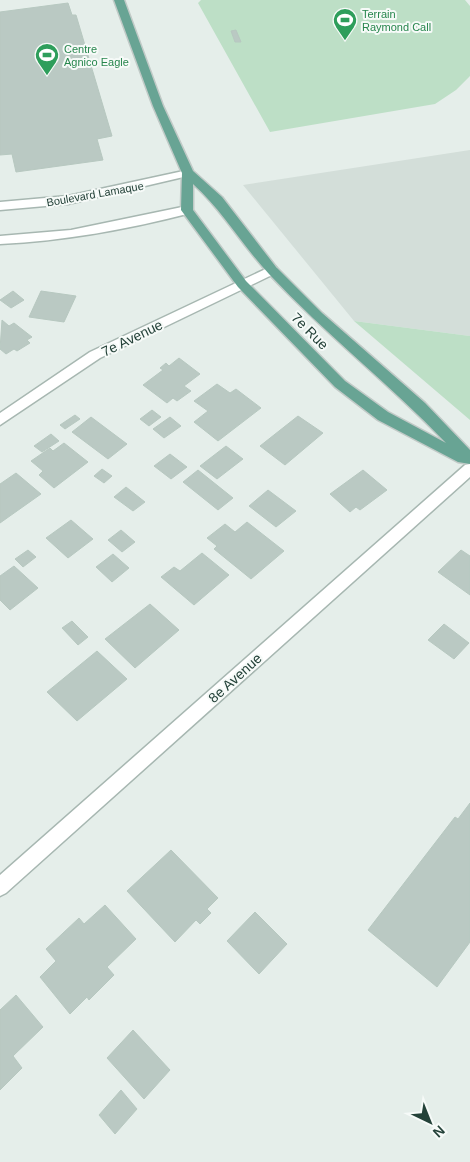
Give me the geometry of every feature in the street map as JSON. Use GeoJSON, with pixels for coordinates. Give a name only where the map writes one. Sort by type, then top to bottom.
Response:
{"type":"FeatureCollection","features":[{"type":"Feature","properties":{"kind":"main road","name":"7e Rue"},"geometry":{"type":"LineString","coordinates":[[119,0],[158,106],[188,173],[218,200],[272,270],[318,316],[420,408],[470,461]]}},
{"type":"Feature","properties":{"kind":"main road","name":"7e Rue"},"geometry":{"type":"LineString","coordinates":[[188,173],[187,210],[242,284],[340,384],[383,416],[470,461]]}},
{"type":"Feature","properties":{"kind":"street","name":"Boulevard Lamaque"},"geometry":{"type":"LineString","coordinates":[[0,206],[68,200],[188,173]]}},
{"type":"Feature","properties":{"kind":"street"},"geometry":{"type":"LineString","coordinates":[[0,240],[34,240],[72,234],[187,210]]}},
{"type":"Feature","properties":{"kind":"street","name":"7e Avenue"},"geometry":{"type":"LineString","coordinates":[[0,420],[95,355],[272,270]]}},
{"type":"Feature","properties":{"kind":"street","name":"8e Avenue"},"geometry":{"type":"LineString","coordinates":[[0,887],[470,469]]}},
{"type":"Feature","properties":{"kind":"shaded area"},"geometry":{"type":"Polygon","coordinates":[[[470,150],[470,336],[354,321],[243,185],[470,150]]]}},
{"type":"Feature","properties":{"kind":"green space","name":"Terrain Raymond Call"},"geometry":{"type":"Polygon","coordinates":[[[201,0],[465,0],[470,6],[470,76],[456,90],[435,104],[270,132],[198,3],[201,0]]]}},
{"type":"Feature","properties":{"kind":"green space"},"geometry":{"type":"Polygon","coordinates":[[[354,321],[470,336],[470,420],[354,321]]]}},
{"type":"Feature","properties":{"kind":"building","name":"Centre Agnico Eagle"},"geometry":{"type":"Polygon","coordinates":[[[68,3],[72,15],[76,15],[112,136],[97,139],[103,160],[16,172],[12,154],[0,155],[0,12],[68,3]]]}},
{"type":"Feature","properties":{"kind":"building"},"geometry":{"type":"Polygon","coordinates":[[[236,30],[241,42],[235,42],[231,31],[236,30]]]}},
{"type":"Feature","properties":{"kind":"building"},"geometry":{"type":"Polygon","coordinates":[[[13,291],[24,300],[11,308],[0,300],[13,291]]]}},
{"type":"Feature","properties":{"kind":"building"},"geometry":{"type":"Polygon","coordinates":[[[41,291],[76,296],[64,322],[29,317],[41,291]]]}},
{"type":"Feature","properties":{"kind":"building"},"geometry":{"type":"Polygon","coordinates":[[[2,320],[9,326],[14,323],[32,337],[27,340],[30,343],[17,351],[14,349],[6,354],[0,349],[2,320]]]}},
{"type":"Feature","properties":{"kind":"building"},"geometry":{"type":"Polygon","coordinates":[[[179,358],[200,374],[184,386],[191,391],[177,401],[173,398],[167,403],[143,385],[163,370],[160,368],[166,363],[169,366],[179,358]]]}},
{"type":"Feature","properties":{"kind":"building"},"geometry":{"type":"Polygon","coordinates":[[[217,384],[230,393],[236,389],[261,408],[218,441],[194,422],[208,411],[194,401],[217,384]]]}},
{"type":"Feature","properties":{"kind":"building"},"geometry":{"type":"Polygon","coordinates":[[[152,410],[161,417],[149,426],[140,419],[152,410]]]}},
{"type":"Feature","properties":{"kind":"building"},"geometry":{"type":"Polygon","coordinates":[[[75,415],[80,419],[65,429],[60,425],[75,415]]]}},
{"type":"Feature","properties":{"kind":"building"},"geometry":{"type":"Polygon","coordinates":[[[298,416],[323,433],[285,465],[260,446],[298,416]]]}},
{"type":"Feature","properties":{"kind":"building"},"geometry":{"type":"Polygon","coordinates":[[[91,417],[127,444],[108,459],[72,432],[91,417]]]}},
{"type":"Feature","properties":{"kind":"building"},"geometry":{"type":"Polygon","coordinates":[[[170,417],[181,426],[164,438],[153,429],[170,417]]]}},
{"type":"Feature","properties":{"kind":"building"},"geometry":{"type":"Polygon","coordinates":[[[51,434],[59,441],[42,452],[34,446],[51,434]]]}},
{"type":"Feature","properties":{"kind":"building"},"geometry":{"type":"Polygon","coordinates":[[[64,443],[88,462],[54,488],[39,475],[43,471],[31,461],[50,448],[53,451],[64,443]]]}},
{"type":"Feature","properties":{"kind":"building"},"geometry":{"type":"Polygon","coordinates":[[[226,446],[243,459],[217,479],[200,466],[226,446]]]}},
{"type":"Feature","properties":{"kind":"building"},"geometry":{"type":"Polygon","coordinates":[[[170,454],[187,467],[171,479],[154,466],[170,454]]]}},
{"type":"Feature","properties":{"kind":"building"},"geometry":{"type":"Polygon","coordinates":[[[102,469],[112,476],[104,483],[94,476],[102,469]]]}},
{"type":"Feature","properties":{"kind":"building"},"geometry":{"type":"Polygon","coordinates":[[[198,470],[233,498],[218,510],[183,482],[198,470]]]}},
{"type":"Feature","properties":{"kind":"building"},"geometry":{"type":"Polygon","coordinates":[[[363,470],[387,490],[360,510],[356,507],[350,512],[330,494],[363,470]]]}},
{"type":"Feature","properties":{"kind":"building"},"geometry":{"type":"Polygon","coordinates":[[[16,473],[41,494],[0,523],[0,484],[16,473]]]}},
{"type":"Feature","properties":{"kind":"building"},"geometry":{"type":"Polygon","coordinates":[[[126,487],[145,502],[133,511],[114,497],[126,487]]]}},
{"type":"Feature","properties":{"kind":"building"},"geometry":{"type":"Polygon","coordinates":[[[268,490],[296,511],[276,527],[249,506],[268,490]]]}},
{"type":"Feature","properties":{"kind":"building"},"geometry":{"type":"Polygon","coordinates":[[[71,520],[93,539],[68,558],[46,538],[71,520]]]}},
{"type":"Feature","properties":{"kind":"building"},"geometry":{"type":"Polygon","coordinates":[[[247,522],[284,551],[251,579],[214,549],[217,546],[207,538],[225,524],[235,532],[247,522]]]}},
{"type":"Feature","properties":{"kind":"building"},"geometry":{"type":"Polygon","coordinates":[[[121,530],[135,542],[122,552],[108,540],[121,530]]]}},
{"type":"Feature","properties":{"kind":"building"},"geometry":{"type":"Polygon","coordinates":[[[28,550],[36,557],[23,567],[15,559],[28,550]]]}},
{"type":"Feature","properties":{"kind":"building"},"geometry":{"type":"Polygon","coordinates":[[[461,550],[470,556],[470,595],[438,572],[461,550]]]}},
{"type":"Feature","properties":{"kind":"building"},"geometry":{"type":"Polygon","coordinates":[[[202,553],[229,575],[194,605],[161,577],[174,567],[180,571],[202,553]]]}},
{"type":"Feature","properties":{"kind":"building"},"geometry":{"type":"Polygon","coordinates":[[[113,554],[129,568],[112,582],[96,567],[113,554]]]}},
{"type":"Feature","properties":{"kind":"building"},"geometry":{"type":"Polygon","coordinates":[[[14,566],[38,588],[10,610],[0,600],[0,576],[14,566]]]}},
{"type":"Feature","properties":{"kind":"building"},"geometry":{"type":"Polygon","coordinates":[[[150,604],[179,630],[135,668],[105,639],[150,604]]]}},
{"type":"Feature","properties":{"kind":"building"},"geometry":{"type":"Polygon","coordinates":[[[72,621],[88,637],[78,645],[62,628],[72,621]]]}},
{"type":"Feature","properties":{"kind":"building"},"geometry":{"type":"Polygon","coordinates":[[[444,624],[469,643],[454,659],[428,640],[444,624]]]}},
{"type":"Feature","properties":{"kind":"building"},"geometry":{"type":"Polygon","coordinates":[[[97,651],[127,679],[77,721],[47,692],[97,651]]]}},
{"type":"Feature","properties":{"kind":"building"},"geometry":{"type":"Polygon","coordinates":[[[470,803],[470,942],[437,987],[368,930],[455,817],[458,819],[470,803]]]}},
{"type":"Feature","properties":{"kind":"building"},"geometry":{"type":"Polygon","coordinates":[[[171,850],[218,898],[207,909],[211,913],[200,924],[196,920],[175,942],[127,891],[171,850]]]}},
{"type":"Feature","properties":{"kind":"building"},"geometry":{"type":"Polygon","coordinates":[[[105,905],[136,939],[107,967],[114,975],[89,1000],[87,997],[70,1014],[40,977],[56,961],[46,949],[79,918],[84,924],[105,905]]]}},
{"type":"Feature","properties":{"kind":"building"},"geometry":{"type":"Polygon","coordinates":[[[255,912],[287,944],[259,974],[227,941],[255,912]]]}},
{"type":"Feature","properties":{"kind":"building"},"geometry":{"type":"Polygon","coordinates":[[[16,995],[43,1027],[13,1056],[22,1068],[0,1090],[0,1010],[16,995]]]}},
{"type":"Feature","properties":{"kind":"building"},"geometry":{"type":"Polygon","coordinates":[[[133,1030],[170,1070],[144,1099],[107,1058],[133,1030]]]}},
{"type":"Feature","properties":{"kind":"building"},"geometry":{"type":"Polygon","coordinates":[[[121,1090],[137,1109],[115,1134],[99,1115],[121,1090]]]}},
{"type":"Feature","properties":{"kind":"place","name":"Terrain Raymond Call"},"geometry":{"type":"Point","coordinates":[345,41]}},
{"type":"Feature","properties":{"kind":"place","name":"Centre Agnico Eagle"},"geometry":{"type":"Point","coordinates":[47,76]}}]}
